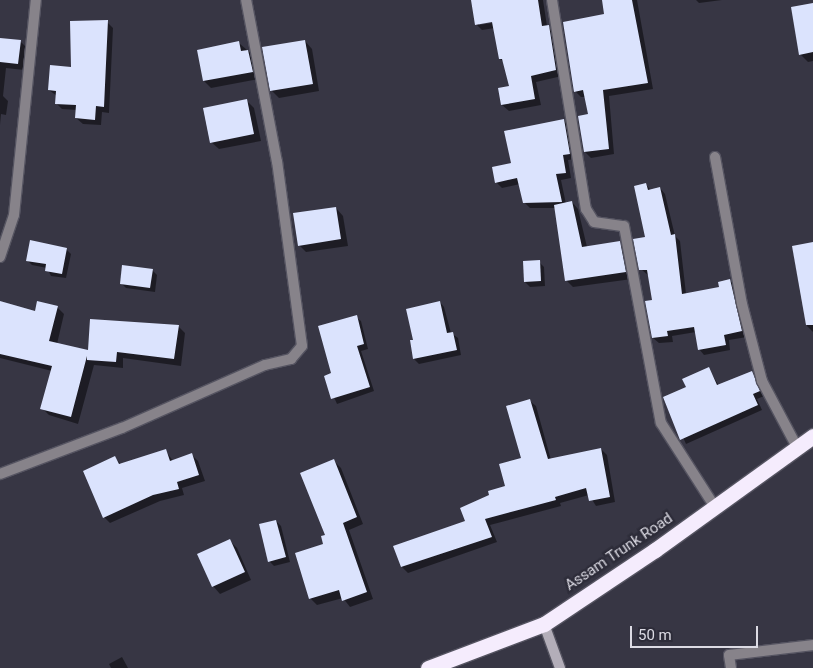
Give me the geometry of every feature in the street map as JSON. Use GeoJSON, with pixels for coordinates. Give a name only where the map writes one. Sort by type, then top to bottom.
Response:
{"type":"FeatureCollection","features":[{"type":"Feature","properties":{"kind":"highway","name":"Assam Trunk Road"},"geometry":{"type":"LineString","coordinates":[[428,668],[544,624],[715,507],[813,436]]}},
{"type":"Feature","properties":{"kind":"street"},"geometry":{"type":"LineString","coordinates":[[0,256],[14,215],[36,0]]}},
{"type":"Feature","properties":{"kind":"street"},"geometry":{"type":"LineString","coordinates":[[0,474],[122,428],[265,365],[291,359],[302,346],[277,162],[246,0]]}},
{"type":"Feature","properties":{"kind":"street"},"geometry":{"type":"LineString","coordinates":[[552,0],[586,209],[594,222],[624,226],[661,423],[715,507]]}},
{"type":"Feature","properties":{"kind":"street"},"geometry":{"type":"LineString","coordinates":[[715,157],[742,304],[762,381],[797,447]]}},
{"type":"Feature","properties":{"kind":"street"},"geometry":{"type":"LineString","coordinates":[[544,624],[560,668]]}},
{"type":"Feature","properties":{"kind":"street"},"geometry":{"type":"LineString","coordinates":[[731,668],[729,655],[813,645]]}},
{"type":"Feature","properties":{"kind":"building"},"geometry":{"type":"Polygon","coordinates":[[[471,0],[538,0],[542,26],[549,25],[556,70],[531,76],[535,99],[501,105],[498,88],[509,86],[502,59],[499,59],[492,22],[475,25],[471,0]]]}},
{"type":"Feature","properties":{"kind":"building"},"geometry":{"type":"Polygon","coordinates":[[[602,0],[632,0],[648,83],[603,90],[609,149],[584,152],[578,116],[588,114],[583,90],[574,92],[563,22],[604,14],[602,0]]]}},
{"type":"Feature","properties":{"kind":"building"},"geometry":{"type":"Polygon","coordinates":[[[813,3],[813,52],[799,55],[791,7],[813,3]]]}},
{"type":"Feature","properties":{"kind":"building"},"geometry":{"type":"Polygon","coordinates":[[[108,20],[104,107],[96,106],[95,120],[75,118],[76,105],[55,104],[56,91],[48,90],[50,65],[71,67],[70,21],[108,20]]]}},
{"type":"Feature","properties":{"kind":"building"},"geometry":{"type":"Polygon","coordinates":[[[0,38],[21,40],[18,64],[0,62],[0,38]]]}},
{"type":"Feature","properties":{"kind":"building"},"geometry":{"type":"Polygon","coordinates":[[[305,40],[313,84],[270,91],[262,47],[305,40]]]}},
{"type":"Feature","properties":{"kind":"building"},"geometry":{"type":"Polygon","coordinates":[[[239,41],[241,51],[248,50],[253,72],[203,81],[197,50],[239,41]]]}},
{"type":"Feature","properties":{"kind":"building"},"geometry":{"type":"Polygon","coordinates":[[[247,99],[254,134],[210,143],[203,108],[247,99]]]}},
{"type":"Feature","properties":{"kind":"building"},"geometry":{"type":"Polygon","coordinates":[[[564,119],[570,154],[563,155],[566,173],[556,174],[562,202],[523,203],[517,178],[495,183],[492,167],[511,163],[504,131],[564,119]]]}},
{"type":"Feature","properties":{"kind":"building"},"geometry":{"type":"Polygon","coordinates":[[[646,183],[648,190],[660,187],[671,235],[675,234],[682,294],[719,287],[718,282],[730,279],[742,331],[724,335],[726,345],[698,350],[694,327],[667,331],[668,336],[652,338],[645,301],[652,300],[647,270],[639,270],[633,239],[645,237],[634,186],[646,183]]]}},
{"type":"Feature","properties":{"kind":"building"},"geometry":{"type":"Polygon","coordinates":[[[572,201],[582,247],[620,241],[626,272],[565,281],[554,205],[572,201]]]}},
{"type":"Feature","properties":{"kind":"building"},"geometry":{"type":"Polygon","coordinates":[[[336,207],[341,239],[298,246],[293,213],[336,207]]]}},
{"type":"Feature","properties":{"kind":"building"},"geometry":{"type":"Polygon","coordinates":[[[30,240],[67,248],[62,274],[45,271],[46,264],[26,261],[30,240]]]}},
{"type":"Feature","properties":{"kind":"building"},"geometry":{"type":"Polygon","coordinates":[[[813,242],[813,325],[806,325],[792,246],[813,242]]]}},
{"type":"Feature","properties":{"kind":"building"},"geometry":{"type":"Polygon","coordinates":[[[540,260],[541,281],[524,282],[523,261],[540,260]]]}},
{"type":"Feature","properties":{"kind":"building"},"geometry":{"type":"Polygon","coordinates":[[[122,265],[153,269],[150,288],[120,284],[122,265]]]}},
{"type":"Feature","properties":{"kind":"building"},"geometry":{"type":"Polygon","coordinates":[[[0,301],[35,311],[37,301],[58,306],[49,341],[88,350],[90,319],[179,325],[174,359],[117,352],[116,362],[87,360],[87,356],[71,417],[40,409],[52,366],[0,354],[0,301]]]}},
{"type":"Feature","properties":{"kind":"building"},"geometry":{"type":"Polygon","coordinates":[[[440,301],[447,333],[453,332],[457,350],[413,359],[410,340],[413,340],[406,309],[440,301]]]}},
{"type":"Feature","properties":{"kind":"building"},"geometry":{"type":"Polygon","coordinates":[[[357,315],[364,344],[357,346],[370,387],[331,399],[324,376],[331,373],[318,326],[357,315]]]}},
{"type":"Feature","properties":{"kind":"building"},"geometry":{"type":"Polygon","coordinates":[[[709,367],[717,385],[752,371],[760,391],[753,394],[758,405],[680,440],[663,397],[686,387],[682,379],[709,367]]]}},
{"type":"Feature","properties":{"kind":"building"},"geometry":{"type":"Polygon","coordinates":[[[530,399],[548,459],[601,448],[610,497],[589,501],[586,488],[555,497],[556,500],[485,519],[492,537],[401,567],[393,546],[465,521],[460,508],[489,495],[488,491],[505,486],[499,464],[521,458],[506,406],[530,399]]]}},
{"type":"Feature","properties":{"kind":"building"},"geometry":{"type":"Polygon","coordinates":[[[166,449],[170,461],[192,453],[199,475],[177,482],[179,489],[153,495],[103,518],[83,471],[115,456],[119,464],[166,449]]]}},
{"type":"Feature","properties":{"kind":"building"},"geometry":{"type":"Polygon","coordinates":[[[334,459],[357,517],[343,523],[367,592],[342,601],[339,590],[309,599],[295,553],[323,544],[321,536],[325,535],[300,473],[334,459]]]}},
{"type":"Feature","properties":{"kind":"building"},"geometry":{"type":"Polygon","coordinates":[[[276,520],[286,557],[268,562],[259,524],[276,520]]]}},
{"type":"Feature","properties":{"kind":"building"},"geometry":{"type":"Polygon","coordinates":[[[230,539],[245,572],[212,587],[197,554],[230,539]]]}}]}
